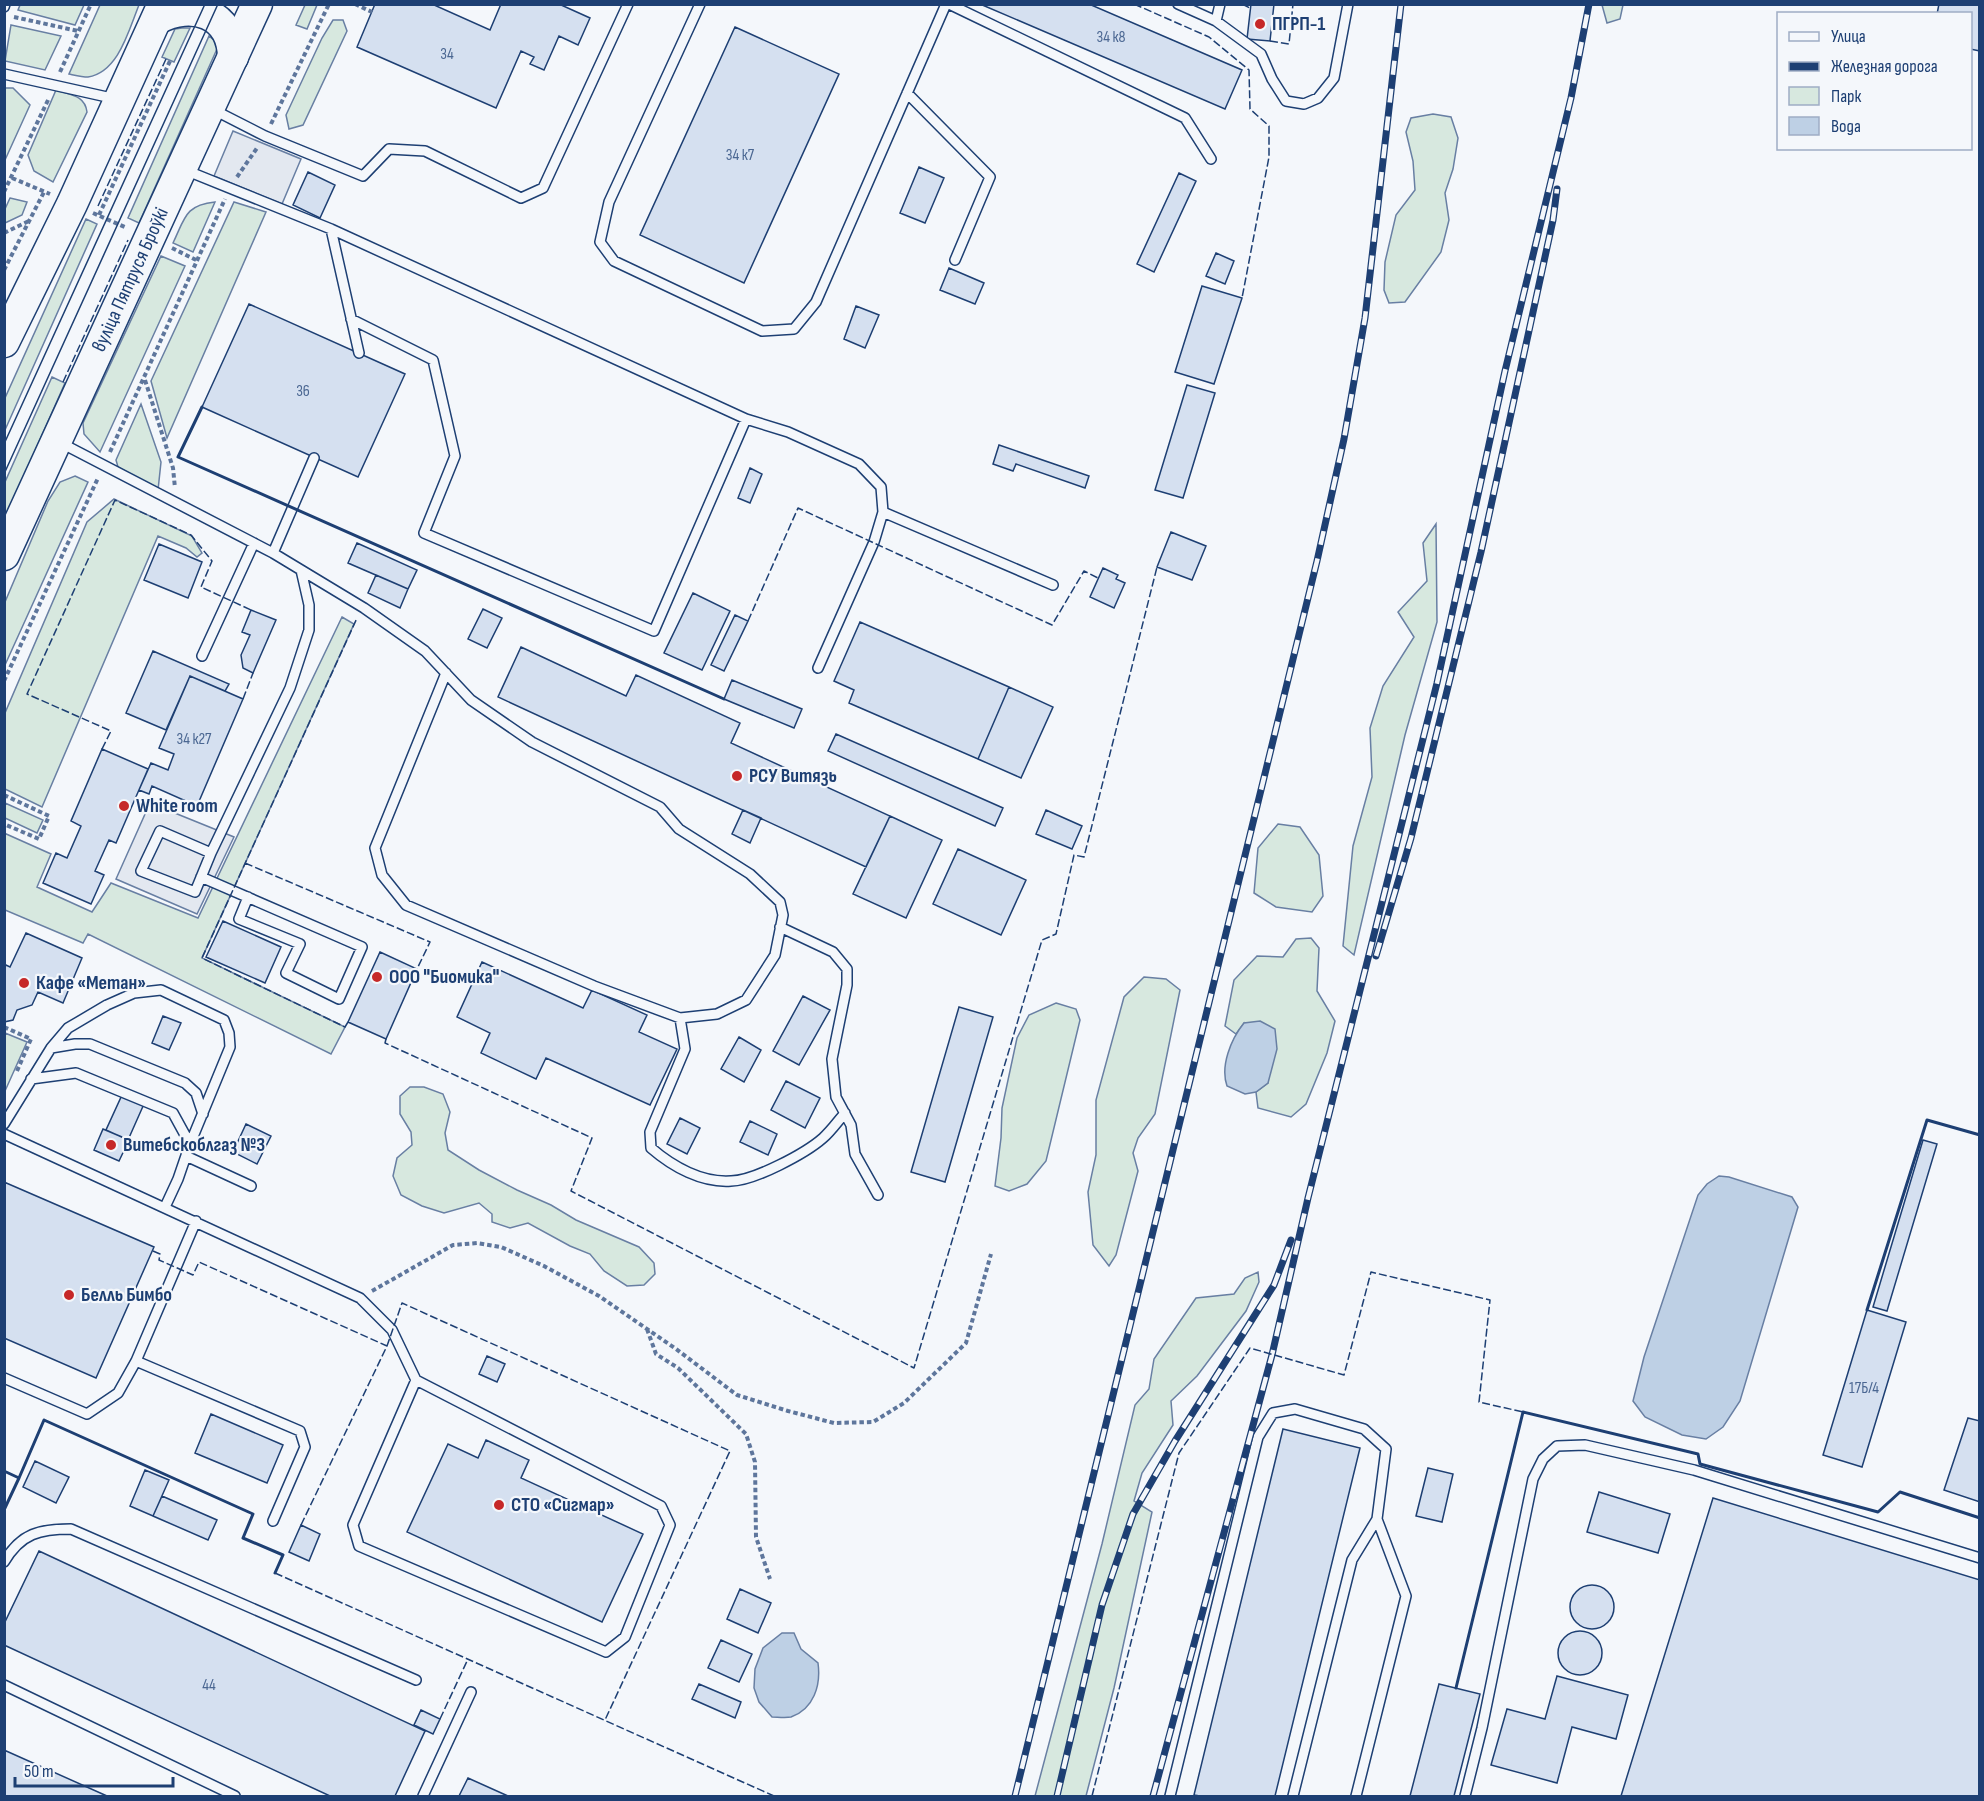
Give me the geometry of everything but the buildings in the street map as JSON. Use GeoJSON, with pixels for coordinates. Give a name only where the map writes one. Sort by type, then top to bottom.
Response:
{"type":"FeatureCollection","features":[{"type":"Feature","properties":{"kind":"main road","name":"вуліца Пятруся Броўкі"},"geometry":{"type":"LineString","coordinates":[[4,555],[257,4]]}},
{"type":"Feature","properties":{"kind":"main road"},"geometry":{"type":"LineString","coordinates":[[4,342],[72,204],[160,12],[197,9],[208,12],[217,18],[230,36],[233,57]]}},
{"type":"Feature","properties":{"kind":"lane"},"geometry":{"type":"LineString","coordinates":[[209,108],[265,136],[363,176],[389,149],[425,151],[521,198],[543,188],[628,4]]}},
{"type":"Feature","properties":{"kind":"lane"},"geometry":{"type":"LineString","coordinates":[[700,4],[609,202],[600,242],[614,261],[762,331],[794,329],[816,302],[948,4],[1185,118],[1211,159]]}},
{"type":"Feature","properties":{"kind":"lane"},"geometry":{"type":"LineString","coordinates":[[1178,4],[1216,21],[1261,54],[1272,79],[1286,100],[1304,104],[1318,98],[1334,78],[1348,4]]}},
{"type":"Feature","properties":{"kind":"lane"},"geometry":{"type":"LineString","coordinates":[[1216,21],[1220,4]]}},
{"type":"Feature","properties":{"kind":"lane"},"geometry":{"type":"LineString","coordinates":[[4,74],[120,100]]}},
{"type":"Feature","properties":{"kind":"lane"},"geometry":{"type":"LineString","coordinates":[[907,93],[990,177],[955,260]]}},
{"type":"Feature","properties":{"kind":"lane"},"geometry":{"type":"LineString","coordinates":[[182,169],[331,229],[746,419],[788,432],[859,464],[881,487],[883,512],[874,542],[818,668]]}},
{"type":"Feature","properties":{"kind":"lane"},"geometry":{"type":"LineString","coordinates":[[331,229],[359,353]]}},
{"type":"Feature","properties":{"kind":"lane"},"geometry":{"type":"LineString","coordinates":[[351,319],[433,360],[454,456],[424,533],[654,631],[746,419]]}},
{"type":"Feature","properties":{"kind":"lane"},"geometry":{"type":"LineString","coordinates":[[56,440],[273,553],[364,608],[425,651],[446,673],[471,700],[532,742],[660,807],[679,829],[750,874],[780,902],[783,915],[775,955],[746,1000],[717,1014],[680,1018],[594,986],[406,905],[382,875],[375,848],[446,673]]}},
{"type":"Feature","properties":{"kind":"lane"},"geometry":{"type":"LineString","coordinates":[[273,553],[314,458]]}},
{"type":"Feature","properties":{"kind":"lane"},"geometry":{"type":"LineString","coordinates":[[883,512],[1053,585]]}},
{"type":"Feature","properties":{"kind":"lane"},"geometry":{"type":"LineString","coordinates":[[202,656],[254,543]]}},
{"type":"Feature","properties":{"kind":"lane"},"geometry":{"type":"LineString","coordinates":[[211,853],[160,831],[141,870],[195,891],[290,688],[309,630],[309,605],[301,570]]}},
{"type":"Feature","properties":{"kind":"lane"},"geometry":{"type":"LineString","coordinates":[[201,877],[248,897],[363,947],[339,999],[286,973],[300,944],[239,919],[248,897]]}},
{"type":"Feature","properties":{"kind":"lane"},"geometry":{"type":"LineString","coordinates":[[780,927],[833,952],[847,969],[847,985],[832,1059],[836,1097],[851,1125],[855,1154],[878,1195]]}},
{"type":"Feature","properties":{"kind":"lane"},"geometry":{"type":"LineString","coordinates":[[4,1124],[51,1048],[69,1028],[107,1005],[134,993],[161,990],[224,1020],[229,1033],[230,1047],[165,1207]]}},
{"type":"Feature","properties":{"kind":"lane"},"geometry":{"type":"LineString","coordinates":[[680,1018],[685,1049],[650,1132],[651,1148],[668,1162],[704,1178],[733,1182],[777,1167],[824,1138],[845,1113]]}},
{"type":"Feature","properties":{"kind":"lane"},"geometry":{"type":"LineString","coordinates":[[51,1048],[90,1044],[185,1083],[196,1093],[203,1114]]}},
{"type":"Feature","properties":{"kind":"lane"},"geometry":{"type":"LineString","coordinates":[[31,1079],[76,1073],[172,1113],[190,1144]]}},
{"type":"Feature","properties":{"kind":"lane"},"geometry":{"type":"LineString","coordinates":[[4,1134],[360,1298],[392,1330],[416,1380],[661,1506],[670,1525],[625,1637],[606,1652],[359,1546],[353,1524],[416,1380]]}},
{"type":"Feature","properties":{"kind":"lane"},"geometry":{"type":"LineString","coordinates":[[186,1156],[251,1186]]}},
{"type":"Feature","properties":{"kind":"lane"},"geometry":{"type":"LineString","coordinates":[[4,1378],[87,1414],[118,1393],[136,1361],[196,1221]]}},
{"type":"Feature","properties":{"kind":"lane"},"geometry":{"type":"LineString","coordinates":[[136,1361],[300,1431],[305,1447],[273,1521]]}},
{"type":"Feature","properties":{"kind":"lane"},"geometry":{"type":"LineString","coordinates":[[1170,1797],[1258,1437],[1273,1413],[1295,1408],[1364,1428],[1386,1449],[1377,1519],[1352,1560],[1293,1797]]}},
{"type":"Feature","properties":{"kind":"lane"},"geometry":{"type":"LineString","coordinates":[[1465,1797],[1482,1728],[1533,1479],[1543,1459],[1557,1446],[1585,1445],[1694,1470],[1980,1558]]}},
{"type":"Feature","properties":{"kind":"lane"},"geometry":{"type":"LineString","coordinates":[[1356,1797],[1406,1596],[1377,1519]]}},
{"type":"Feature","properties":{"kind":"lane"},"geometry":{"type":"LineString","coordinates":[[4,1562],[12,1548],[30,1536],[45,1529],[72,1529],[416,1680]]}},
{"type":"Feature","properties":{"kind":"lane"},"geometry":{"type":"LineString","coordinates":[[4,1685],[235,1797]]}},
{"type":"Feature","properties":{"kind":"lane"},"geometry":{"type":"LineString","coordinates":[[423,1797],[471,1692]]}},
{"type":"Feature","properties":{"kind":"path"},"geometry":{"type":"LineString","coordinates":[[355,4],[372,12]]}},
{"type":"Feature","properties":{"kind":"path"},"geometry":{"type":"LineString","coordinates":[[4,15],[78,31]]}},
{"type":"Feature","properties":{"kind":"path"},"geometry":{"type":"LineString","coordinates":[[99,215],[170,61]]}},
{"type":"Feature","properties":{"kind":"path"},"geometry":{"type":"LineString","coordinates":[[12,178],[198,261]]}},
{"type":"Feature","properties":{"kind":"path"},"geometry":{"type":"LineString","coordinates":[[4,270],[44,192]]}},
{"type":"Feature","properties":{"kind":"path"},"geometry":{"type":"LineString","coordinates":[[4,233],[30,220]]}},
{"type":"Feature","properties":{"kind":"path"},"geometry":{"type":"LineString","coordinates":[[144,378],[173,468],[177,503]]}},
{"type":"Feature","properties":{"kind":"path"},"geometry":{"type":"LineString","coordinates":[[4,795],[50,816],[39,839],[4,824]]}},
{"type":"Feature","properties":{"kind":"path"},"geometry":{"type":"LineString","coordinates":[[4,1027],[31,1039],[14,1078]]}},
{"type":"Feature","properties":{"kind":"path"},"geometry":{"type":"LineString","coordinates":[[360,1298],[453,1245],[477,1242],[501,1247],[544,1266],[599,1296],[676,1349],[737,1395],[834,1423],[873,1422],[904,1403],[966,1343],[991,1254]]}},
{"type":"Feature","properties":{"kind":"path"},"geometry":{"type":"LineString","coordinates":[[647,1329],[656,1354],[678,1368],[746,1434],[754,1462],[756,1537],[770,1580]]}},
{"type":"Feature","properties":{"kind":"green space"},"geometry":{"type":"Polygon","coordinates":[[[20,4],[84,5],[75,25],[18,10],[20,4]]]}},
{"type":"Feature","properties":{"kind":"green space"},"geometry":{"type":"Polygon","coordinates":[[[100,5],[139,5],[127,37],[108,67],[88,77],[69,74],[100,5]]]}},
{"type":"Feature","properties":{"kind":"green space"},"geometry":{"type":"Polygon","coordinates":[[[305,5],[317,5],[307,29],[296,25],[305,5]]]}},
{"type":"Feature","properties":{"kind":"green space"},"geometry":{"type":"Polygon","coordinates":[[[1602,5],[1623,5],[1620,19],[1607,23],[1602,5]]]}},
{"type":"Feature","properties":{"kind":"green space"},"geometry":{"type":"Polygon","coordinates":[[[333,20],[343,20],[347,31],[303,125],[289,129],[286,115],[322,38],[333,20]]]}},
{"type":"Feature","properties":{"kind":"green space"},"geometry":{"type":"Polygon","coordinates":[[[11,25],[61,36],[45,70],[5,61],[11,25]]]}},
{"type":"Feature","properties":{"kind":"green space"},"geometry":{"type":"Polygon","coordinates":[[[190,28],[174,62],[162,57],[175,29],[190,28]]]}},
{"type":"Feature","properties":{"kind":"green space"},"geometry":{"type":"Polygon","coordinates":[[[209,36],[215,41],[217,49],[139,223],[128,218],[209,36]]]}},
{"type":"Feature","properties":{"kind":"green space"},"geometry":{"type":"Polygon","coordinates":[[[5,88],[13,88],[30,105],[5,160],[5,88]]]}},
{"type":"Feature","properties":{"kind":"green space"},"geometry":{"type":"Polygon","coordinates":[[[56,90],[80,99],[86,106],[87,112],[53,182],[34,171],[28,155],[56,90]]]}},
{"type":"Feature","properties":{"kind":"green space"},"geometry":{"type":"Polygon","coordinates":[[[1433,114],[1451,117],[1458,138],[1453,169],[1445,193],[1449,220],[1441,252],[1405,302],[1389,303],[1384,290],[1385,262],[1396,215],[1415,190],[1413,161],[1406,132],[1411,118],[1433,114]]]}},
{"type":"Feature","properties":{"kind":"green space"},"geometry":{"type":"Polygon","coordinates":[[[10,198],[27,202],[22,215],[5,223],[5,209],[10,198]]]}},
{"type":"Feature","properties":{"kind":"green space"},"geometry":{"type":"Polygon","coordinates":[[[215,202],[193,252],[173,243],[187,214],[197,206],[215,202]]]}},
{"type":"Feature","properties":{"kind":"green space"},"geometry":{"type":"Polygon","coordinates":[[[234,202],[266,212],[167,438],[151,381],[234,202]]]}},
{"type":"Feature","properties":{"kind":"green space"},"geometry":{"type":"Polygon","coordinates":[[[86,219],[97,224],[5,430],[5,398],[86,219]]]}},
{"type":"Feature","properties":{"kind":"green space"},"geometry":{"type":"Polygon","coordinates":[[[161,256],[185,266],[100,452],[84,434],[83,423],[161,256]]]}},
{"type":"Feature","properties":{"kind":"green space"},"geometry":{"type":"Polygon","coordinates":[[[52,377],[65,383],[5,519],[5,482],[52,377]]]}},
{"type":"Feature","properties":{"kind":"green space"},"geometry":{"type":"Polygon","coordinates":[[[141,404],[161,462],[158,490],[118,467],[116,460],[141,404]]]}},
{"type":"Feature","properties":{"kind":"green space"},"geometry":{"type":"Polygon","coordinates":[[[75,476],[88,482],[5,665],[5,602],[48,501],[60,482],[75,476]]]}},
{"type":"Feature","properties":{"kind":"green space"},"geometry":{"type":"Polygon","coordinates":[[[114,499],[192,536],[202,553],[197,557],[186,548],[158,536],[42,807],[5,789],[5,713],[87,522],[114,499]]]}},
{"type":"Feature","properties":{"kind":"green space"},"geometry":{"type":"Polygon","coordinates":[[[1436,524],[1437,622],[1405,735],[1354,955],[1343,946],[1353,846],[1372,777],[1370,728],[1383,686],[1414,637],[1398,612],[1427,581],[1423,543],[1436,524]]]}},
{"type":"Feature","properties":{"kind":"green space"},"geometry":{"type":"Polygon","coordinates":[[[342,617],[354,624],[202,958],[345,1027],[331,1054],[88,934],[83,943],[5,910],[4,833],[51,854],[37,887],[92,912],[111,883],[198,918],[342,617]]]}},
{"type":"Feature","properties":{"kind":"green space"},"geometry":{"type":"Polygon","coordinates":[[[5,803],[43,820],[37,833],[5,818],[5,803]]]}},
{"type":"Feature","properties":{"kind":"green space"},"geometry":{"type":"Polygon","coordinates":[[[1278,824],[1300,827],[1319,855],[1323,896],[1312,912],[1276,907],[1254,893],[1258,848],[1278,824]]]}},
{"type":"Feature","properties":{"kind":"green space"},"geometry":{"type":"Polygon","coordinates":[[[1311,938],[1319,948],[1317,991],[1335,1021],[1327,1053],[1306,1104],[1291,1117],[1258,1108],[1256,1092],[1268,1083],[1244,1023],[1236,1034],[1225,1026],[1234,980],[1257,956],[1283,957],[1296,939],[1311,938]]]}},
{"type":"Feature","properties":{"kind":"green space"},"geometry":{"type":"Polygon","coordinates":[[[1144,977],[1166,979],[1180,990],[1155,1114],[1138,1138],[1133,1153],[1138,1171],[1116,1255],[1109,1266],[1093,1245],[1088,1192],[1096,1155],[1096,1100],[1124,997],[1144,977]]]}},
{"type":"Feature","properties":{"kind":"green space"},"geometry":{"type":"Polygon","coordinates":[[[1056,1003],[1076,1009],[1080,1020],[1046,1161],[1027,1184],[1009,1191],[995,1186],[1002,1108],[1017,1038],[1029,1015],[1056,1003]]]}},
{"type":"Feature","properties":{"kind":"green space"},"geometry":{"type":"Polygon","coordinates":[[[5,1033],[27,1042],[5,1091],[5,1033]]]}},
{"type":"Feature","properties":{"kind":"green space"},"geometry":{"type":"Polygon","coordinates":[[[410,1087],[424,1087],[443,1094],[450,1112],[445,1133],[448,1150],[479,1170],[551,1205],[576,1220],[639,1247],[654,1263],[655,1274],[644,1285],[627,1286],[604,1271],[590,1254],[528,1223],[510,1228],[492,1222],[492,1214],[479,1203],[444,1213],[422,1206],[401,1195],[393,1176],[397,1158],[412,1145],[411,1132],[400,1114],[400,1096],[410,1087]]]}},
{"type":"Feature","properties":{"kind":"green space"},"geometry":{"type":"Polygon","coordinates":[[[1258,1272],[1259,1282],[1246,1311],[1197,1376],[1171,1401],[1173,1425],[1142,1473],[1134,1501],[1152,1512],[1114,1688],[1086,1796],[1035,1796],[1102,1544],[1135,1405],[1149,1389],[1154,1359],[1196,1298],[1234,1294],[1245,1278],[1258,1272]]]}},
{"type":"Feature","properties":{"kind":"shaded area"},"geometry":{"type":"Polygon","coordinates":[[[233,131],[301,159],[282,204],[214,176],[233,131]]]}},
{"type":"Feature","properties":{"kind":"shaded area"},"geometry":{"type":"Polygon","coordinates":[[[150,803],[234,837],[197,914],[116,879],[150,803]]]}},
{"type":"Feature","properties":{"kind":"water"},"geometry":{"type":"Polygon","coordinates":[[[1260,1021],[1275,1029],[1277,1049],[1268,1083],[1256,1092],[1245,1094],[1227,1086],[1226,1061],[1231,1045],[1244,1023],[1260,1021]]]}},
{"type":"Feature","properties":{"kind":"water"},"geometry":{"type":"Polygon","coordinates":[[[1719,1176],[1729,1177],[1792,1197],[1798,1207],[1740,1401],[1723,1427],[1706,1439],[1682,1435],[1645,1417],[1633,1401],[1644,1357],[1698,1195],[1707,1184],[1719,1176]]]}},
{"type":"Feature","properties":{"kind":"water"},"geometry":{"type":"Polygon","coordinates":[[[782,1633],[794,1633],[801,1649],[818,1663],[818,1680],[810,1702],[799,1713],[791,1717],[772,1717],[759,1702],[754,1688],[755,1669],[763,1648],[782,1633]]]}},
{"type":"Feature","properties":{"kind":"tram line"},"geometry":{"type":"LineString","coordinates":[[4,444],[205,4]]}},
{"type":"Feature","properties":{"kind":"tram line"},"geometry":{"type":"LineString","coordinates":[[4,474],[218,4]]}},
{"type":"Feature","properties":{"kind":"railway"},"geometry":{"type":"LineString","coordinates":[[1015,1796],[1317,561],[1344,439],[1365,318],[1401,4]]}},
{"type":"Feature","properties":{"kind":"railway"},"geometry":{"type":"LineString","coordinates":[[1153,1796],[1272,1355],[1308,1198],[1437,683],[1505,371],[1571,98],[1589,4]]}},
{"type":"Feature","properties":{"kind":"railway"},"geometry":{"type":"LineString","coordinates":[[1376,956],[1411,838],[1481,552],[1553,220],[1557,189]]}},
{"type":"Feature","properties":{"kind":"railway"},"geometry":{"type":"LineString","coordinates":[[1057,1796],[1102,1605],[1133,1514],[1175,1441],[1274,1285],[1291,1240]]}},
{"type":"Feature","properties":{"kind":"fence"},"geometry":{"type":"LineString","coordinates":[[1134,4],[1209,37],[1249,70],[1250,109],[1269,126],[1269,157],[1242,298]]}},
{"type":"Feature","properties":{"kind":"fence"},"geometry":{"type":"LineString","coordinates":[[1242,4],[1250,8]]}},
{"type":"Feature","properties":{"kind":"fence"},"geometry":{"type":"LineString","coordinates":[[1270,41],[1289,44],[1293,4]]}},
{"type":"Feature","properties":{"kind":"fence"},"geometry":{"type":"LineString","coordinates":[[98,206],[166,59]]}},
{"type":"Feature","properties":{"kind":"fence"},"geometry":{"type":"LineString","coordinates":[[63,382],[128,240]]}},
{"type":"Feature","properties":{"kind":"fence"},"geometry":{"type":"LineString","coordinates":[[102,749],[111,731],[27,694],[115,500],[191,535],[212,561],[201,587],[251,610]]}},
{"type":"Feature","properties":{"kind":"fence"},"geometry":{"type":"LineString","coordinates":[[748,621],[798,508],[1052,625],[1084,571],[1098,578]]}},
{"type":"Feature","properties":{"kind":"fence"},"geometry":{"type":"LineString","coordinates":[[386,1039],[385,1043],[592,1138],[571,1191],[914,1368],[1042,940],[1056,934],[1074,855],[1084,857],[1157,567]]}},
{"type":"Feature","properties":{"kind":"fence"},"geometry":{"type":"LineString","coordinates":[[348,1022],[345,1027],[202,958],[357,618]]}},
{"type":"Feature","properties":{"kind":"fence"},"geometry":{"type":"LineString","coordinates":[[243,699],[253,673]]}},
{"type":"Feature","properties":{"kind":"fence"},"geometry":{"type":"LineString","coordinates":[[245,863],[430,942],[417,969]]}},
{"type":"Feature","properties":{"kind":"fence"},"geometry":{"type":"LineString","coordinates":[[153,1251],[160,1254],[159,1260],[193,1275],[199,1262],[387,1346]]}},
{"type":"Feature","properties":{"kind":"fence"},"geometry":{"type":"LineString","coordinates":[[1092,1796],[1179,1453],[1250,1348],[1344,1375],[1371,1272],[1490,1300],[1479,1402],[1523,1412]]}},
{"type":"Feature","properties":{"kind":"fence"},"geometry":{"type":"LineString","coordinates":[[301,1525],[387,1346],[402,1303],[730,1451],[605,1720]]}},
{"type":"Feature","properties":{"kind":"fence"},"geometry":{"type":"LineString","coordinates":[[275,1573],[774,1796]]}},
{"type":"Feature","properties":{"kind":"fence"},"geometry":{"type":"LineString","coordinates":[[440,1719],[468,1659]]}},
{"type":"Feature","properties":{"kind":"wall"},"geometry":{"type":"LineString","coordinates":[[202,407],[178,457],[724,699]]}},
{"type":"Feature","properties":{"kind":"wall"},"geometry":{"type":"LineString","coordinates":[[1867,1310],[1927,1120],[1980,1135]]}},
{"type":"Feature","properties":{"kind":"wall"},"geometry":{"type":"LineString","coordinates":[[1456,1688],[1523,1412],[1698,1454],[1700,1464],[1878,1512],[1900,1492],[1980,1518]]}},
{"type":"Feature","properties":{"kind":"wall"},"geometry":{"type":"LineString","coordinates":[[4,1471],[19,1478],[44,1420],[253,1514],[243,1538],[283,1555],[275,1573]]}},
{"type":"Feature","properties":{"kind":"wall"},"geometry":{"type":"LineString","coordinates":[[4,1510],[19,1478]]}},
{"type":"Feature","properties":{"kind":"place","name":"ПГРП-1"},"geometry":{"type":"Point","coordinates":[1260,24]}},
{"type":"Feature","properties":{"kind":"place","name":"РСУ Витязь"},"geometry":{"type":"Point","coordinates":[737,776]}},
{"type":"Feature","properties":{"kind":"place","name":"White room"},"geometry":{"type":"Point","coordinates":[124,806]}},
{"type":"Feature","properties":{"kind":"place","name":"ООО \"Биомика\""},"geometry":{"type":"Point","coordinates":[377,977]}},
{"type":"Feature","properties":{"kind":"place","name":"Кафе «Метан»"},"geometry":{"type":"Point","coordinates":[24,983]}},
{"type":"Feature","properties":{"kind":"place","name":"Витебскоблгаз №3"},"geometry":{"type":"Point","coordinates":[111,1145]}},
{"type":"Feature","properties":{"kind":"place","name":"Белль Бимбо"},"geometry":{"type":"Point","coordinates":[69,1295]}},
{"type":"Feature","properties":{"kind":"place","name":"СТО «Сигмар»"},"geometry":{"type":"Point","coordinates":[499,1505]}}]}
